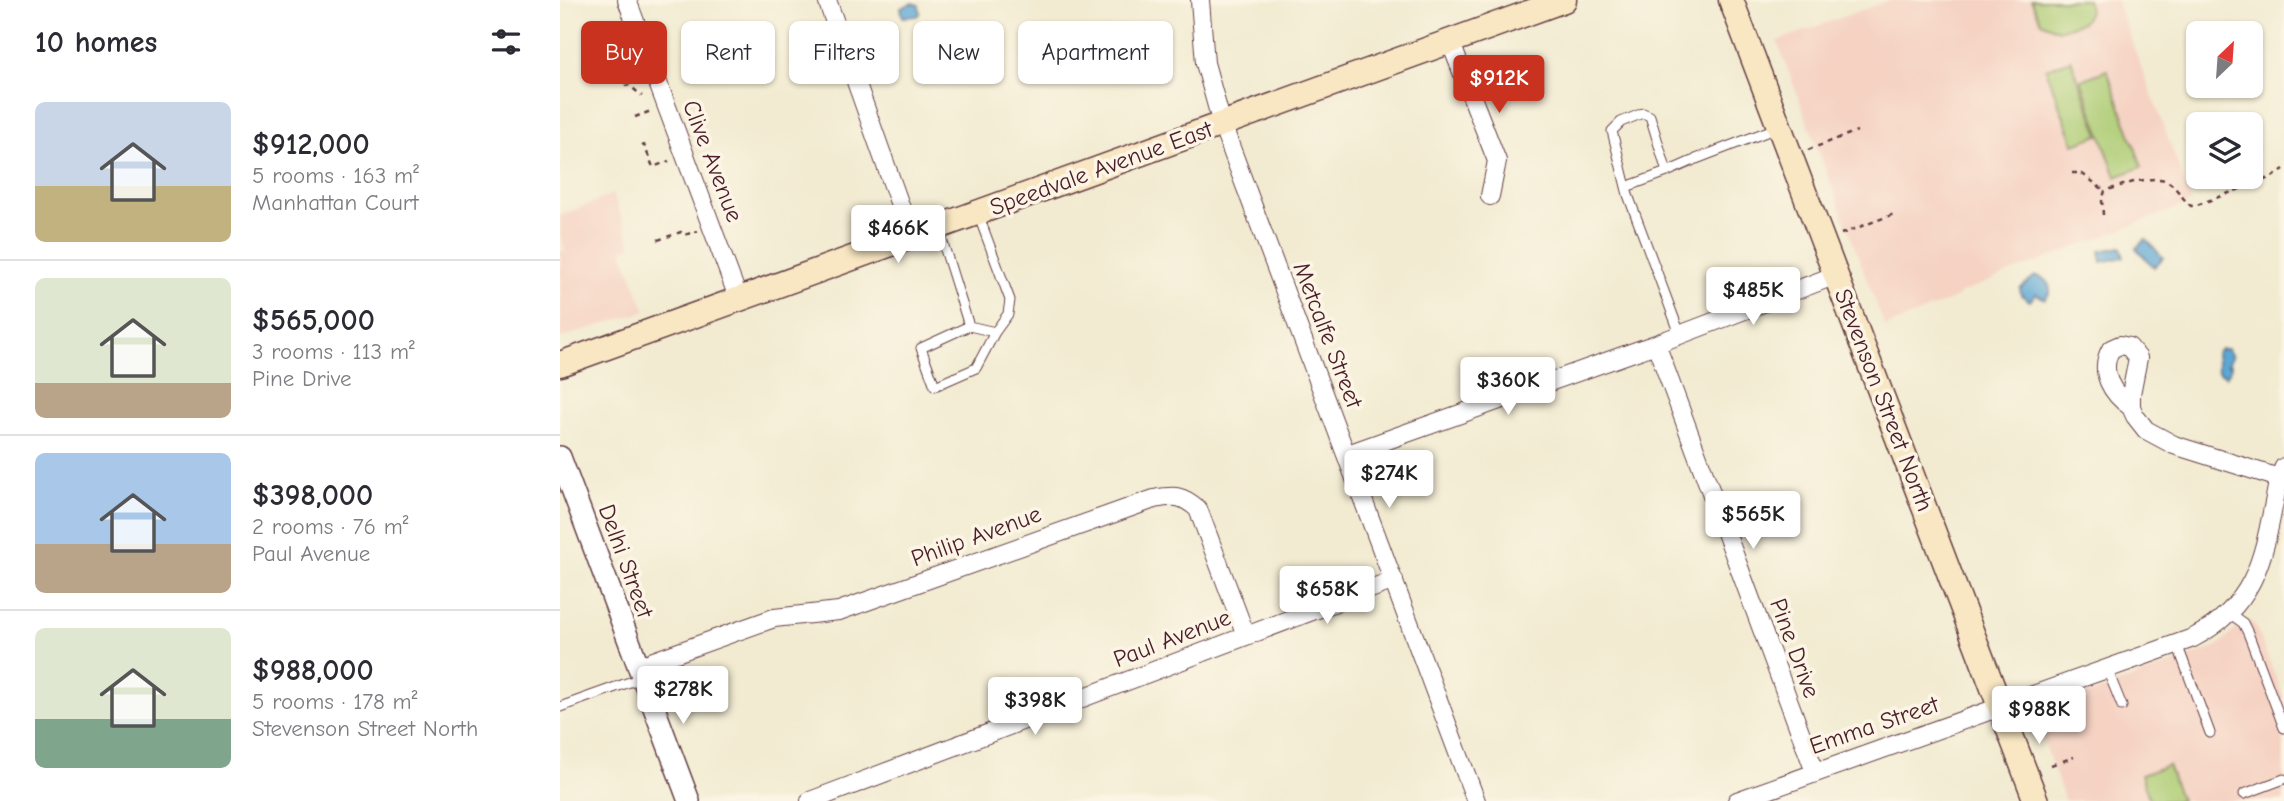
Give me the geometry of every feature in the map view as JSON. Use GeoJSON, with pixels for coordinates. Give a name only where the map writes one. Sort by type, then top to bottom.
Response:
{"type":"FeatureCollection","features":[{"type":"Feature","properties":{"kind":"main road","name":"Speedvale Avenue East"},"geometry":{"type":"LineString","coordinates":[[560,364],[1564,0]]}},
{"type":"Feature","properties":{"kind":"main road","name":"Stevenson Street North"},"geometry":{"type":"LineString","coordinates":[[1731,0],[2036,801]]}},
{"type":"Feature","properties":{"kind":"street","name":"Clive Avenue"},"geometry":{"type":"LineString","coordinates":[[627,0],[739,300]]}},
{"type":"Feature","properties":{"kind":"street"},"geometry":{"type":"LineString","coordinates":[[827,0],[911,236]]}},
{"type":"Feature","properties":{"kind":"street","name":"Metcalfe Street"},"geometry":{"type":"LineString","coordinates":[[1200,0],[1205,63],[1222,124],[1476,801]]}},
{"type":"Feature","properties":{"kind":"street"},"geometry":{"type":"LineString","coordinates":[[1450,41],[1497,161],[1490,196]]}},
{"type":"Feature","properties":{"kind":"street"},"geometry":{"type":"LineString","coordinates":[[1348,454],[1656,344],[1836,275]]}},
{"type":"Feature","properties":{"kind":"street","name":"Pine Drive"},"geometry":{"type":"LineString","coordinates":[[1656,344],[1815,772]]}},
{"type":"Feature","properties":{"kind":"street"},"geometry":{"type":"LineString","coordinates":[[2132,407],[2135,416],[2146,429],[2164,441],[2282,472]]}},
{"type":"Feature","properties":{"kind":"street","name":"Delhi Street"},"geometry":{"type":"LineString","coordinates":[[560,457],[689,801]]}},
{"type":"Feature","properties":{"kind":"street","name":"Emma Street"},"geometry":{"type":"LineString","coordinates":[[1737,801],[2177,644],[2211,629],[2229,613],[2251,585],[2263,559],[2282,472]]}},
{"type":"Feature","properties":{"kind":"street","name":"Philip Avenue"},"geometry":{"type":"LineString","coordinates":[[639,672],[774,618],[839,611],[1154,499],[1172,495],[1188,500],[1198,509],[1246,636]]}},
{"type":"Feature","properties":{"kind":"street","name":"Paul Avenue"},"geometry":{"type":"LineString","coordinates":[[810,801],[1394,580]]}},
{"type":"Feature","properties":{"kind":"lane"},"geometry":{"type":"LineString","coordinates":[[1667,172],[1650,116],[1643,113],[1632,117],[1621,122],[1612,131],[1626,187],[1680,334]]}},
{"type":"Feature","properties":{"kind":"lane"},"geometry":{"type":"LineString","coordinates":[[1626,187],[1779,127]]}},
{"type":"Feature","properties":{"kind":"lane"},"geometry":{"type":"LineString","coordinates":[[978,213],[1010,300],[1008,314],[976,368],[935,386],[920,348],[969,327],[995,332]]}},
{"type":"Feature","properties":{"kind":"lane"},"geometry":{"type":"LineString","coordinates":[[938,225],[969,327]]}},
{"type":"Feature","properties":{"kind":"lane"},"geometry":{"type":"LineString","coordinates":[[2229,613],[2243,623],[2249,633],[2284,728]]}},
{"type":"Feature","properties":{"kind":"lane"},"geometry":{"type":"LineString","coordinates":[[2177,644],[2210,733]]}},
{"type":"Feature","properties":{"kind":"lane"},"geometry":{"type":"LineString","coordinates":[[2107,669],[2122,706]]}},
{"type":"Feature","properties":{"kind":"lane"},"geometry":{"type":"LineString","coordinates":[[560,707],[639,672]]}},
{"type":"Feature","properties":{"kind":"lane"},"geometry":{"type":"LineString","coordinates":[[2244,794],[2284,779]]}},
{"type":"Feature","properties":{"kind":"path"},"geometry":{"type":"LineString","coordinates":[[625,86],[629,85],[642,96]]}},
{"type":"Feature","properties":{"kind":"path"},"geometry":{"type":"LineString","coordinates":[[635,117],[654,110]]}},
{"type":"Feature","properties":{"kind":"path"},"geometry":{"type":"LineString","coordinates":[[1791,156],[1857,131]]}},
{"type":"Feature","properties":{"kind":"path"},"geometry":{"type":"LineString","coordinates":[[642,146],[644,145],[653,167],[672,160]]}},
{"type":"Feature","properties":{"kind":"path"},"geometry":{"type":"LineString","coordinates":[[2072,173],[2081,173],[2105,191],[2159,179],[2168,182],[2191,206],[2272,177],[2284,169]]}},
{"type":"Feature","properties":{"kind":"path"},"geometry":{"type":"LineString","coordinates":[[2103,215],[2102,200],[2105,191]]}},
{"type":"Feature","properties":{"kind":"path"},"geometry":{"type":"LineString","coordinates":[[1824,240],[1894,214]]}},
{"type":"Feature","properties":{"kind":"path"},"geometry":{"type":"LineString","coordinates":[[658,240],[681,232],[684,235],[698,231]]}},
{"type":"Feature","properties":{"kind":"path"},"geometry":{"type":"LineString","coordinates":[[2063,761],[2074,757]]}},
{"type":"Feature","properties":{"kind":"path"},"geometry":{"type":"LineString","coordinates":[[2051,765],[2057,763]]}},
{"type":"Feature","properties":{"kind":"shaded area"},"geometry":{"type":"Polygon","coordinates":[[[1889,0],[2116,0],[2192,202],[2004,275],[1885,327],[1777,41],[1889,0]]]}},
{"type":"Feature","properties":{"kind":"shaded area"},"geometry":{"type":"Polygon","coordinates":[[[613,194],[632,246],[622,251],[646,311],[560,338],[560,252],[565,250],[560,236],[560,216],[613,194]]]}},
{"type":"Feature","properties":{"kind":"shaded area"},"geometry":{"type":"Polygon","coordinates":[[[2246,619],[2255,625],[2284,698],[2284,801],[2065,801],[2034,715],[2218,646],[2246,619]]]}},
{"type":"Feature","properties":{"kind":"green space"},"geometry":{"type":"Polygon","coordinates":[[[2031,0],[2087,0],[2090,10],[2083,22],[2058,30],[2041,22],[2031,0]]]}},
{"type":"Feature","properties":{"kind":"green space"},"geometry":{"type":"Polygon","coordinates":[[[2071,60],[2099,135],[2074,144],[2046,69],[2071,60]]]}},
{"type":"Feature","properties":{"kind":"green space"},"geometry":{"type":"Polygon","coordinates":[[[2107,70],[2142,167],[2116,177],[2081,80],[2107,70]]]}},
{"type":"Feature","properties":{"kind":"green space"},"geometry":{"type":"Polygon","coordinates":[[[2168,765],[2181,801],[2150,801],[2141,775],[2168,765]]]}},
{"type":"Feature","properties":{"kind":"water"},"geometry":{"type":"Polygon","coordinates":[[[912,3],[919,5],[920,13],[917,16],[903,17],[901,8],[912,3]]]}},
{"type":"Feature","properties":{"kind":"water"},"geometry":{"type":"Polygon","coordinates":[[[2146,239],[2163,258],[2154,267],[2136,248],[2146,239]]]}},
{"type":"Feature","properties":{"kind":"water"},"geometry":{"type":"Polygon","coordinates":[[[2121,247],[2124,257],[2102,262],[2100,251],[2121,247]]]}},
{"type":"Feature","properties":{"kind":"water"},"geometry":{"type":"Polygon","coordinates":[[[2035,276],[2046,281],[2050,292],[2045,299],[2036,294],[2030,301],[2021,295],[2020,289],[2035,276]]]}},
{"type":"Feature","properties":{"kind":"water"},"geometry":{"type":"Polygon","coordinates":[[[2220,349],[2227,349],[2232,356],[2228,364],[2231,365],[2230,372],[2226,376],[2218,372],[2216,354],[2220,349]]]}}]}
